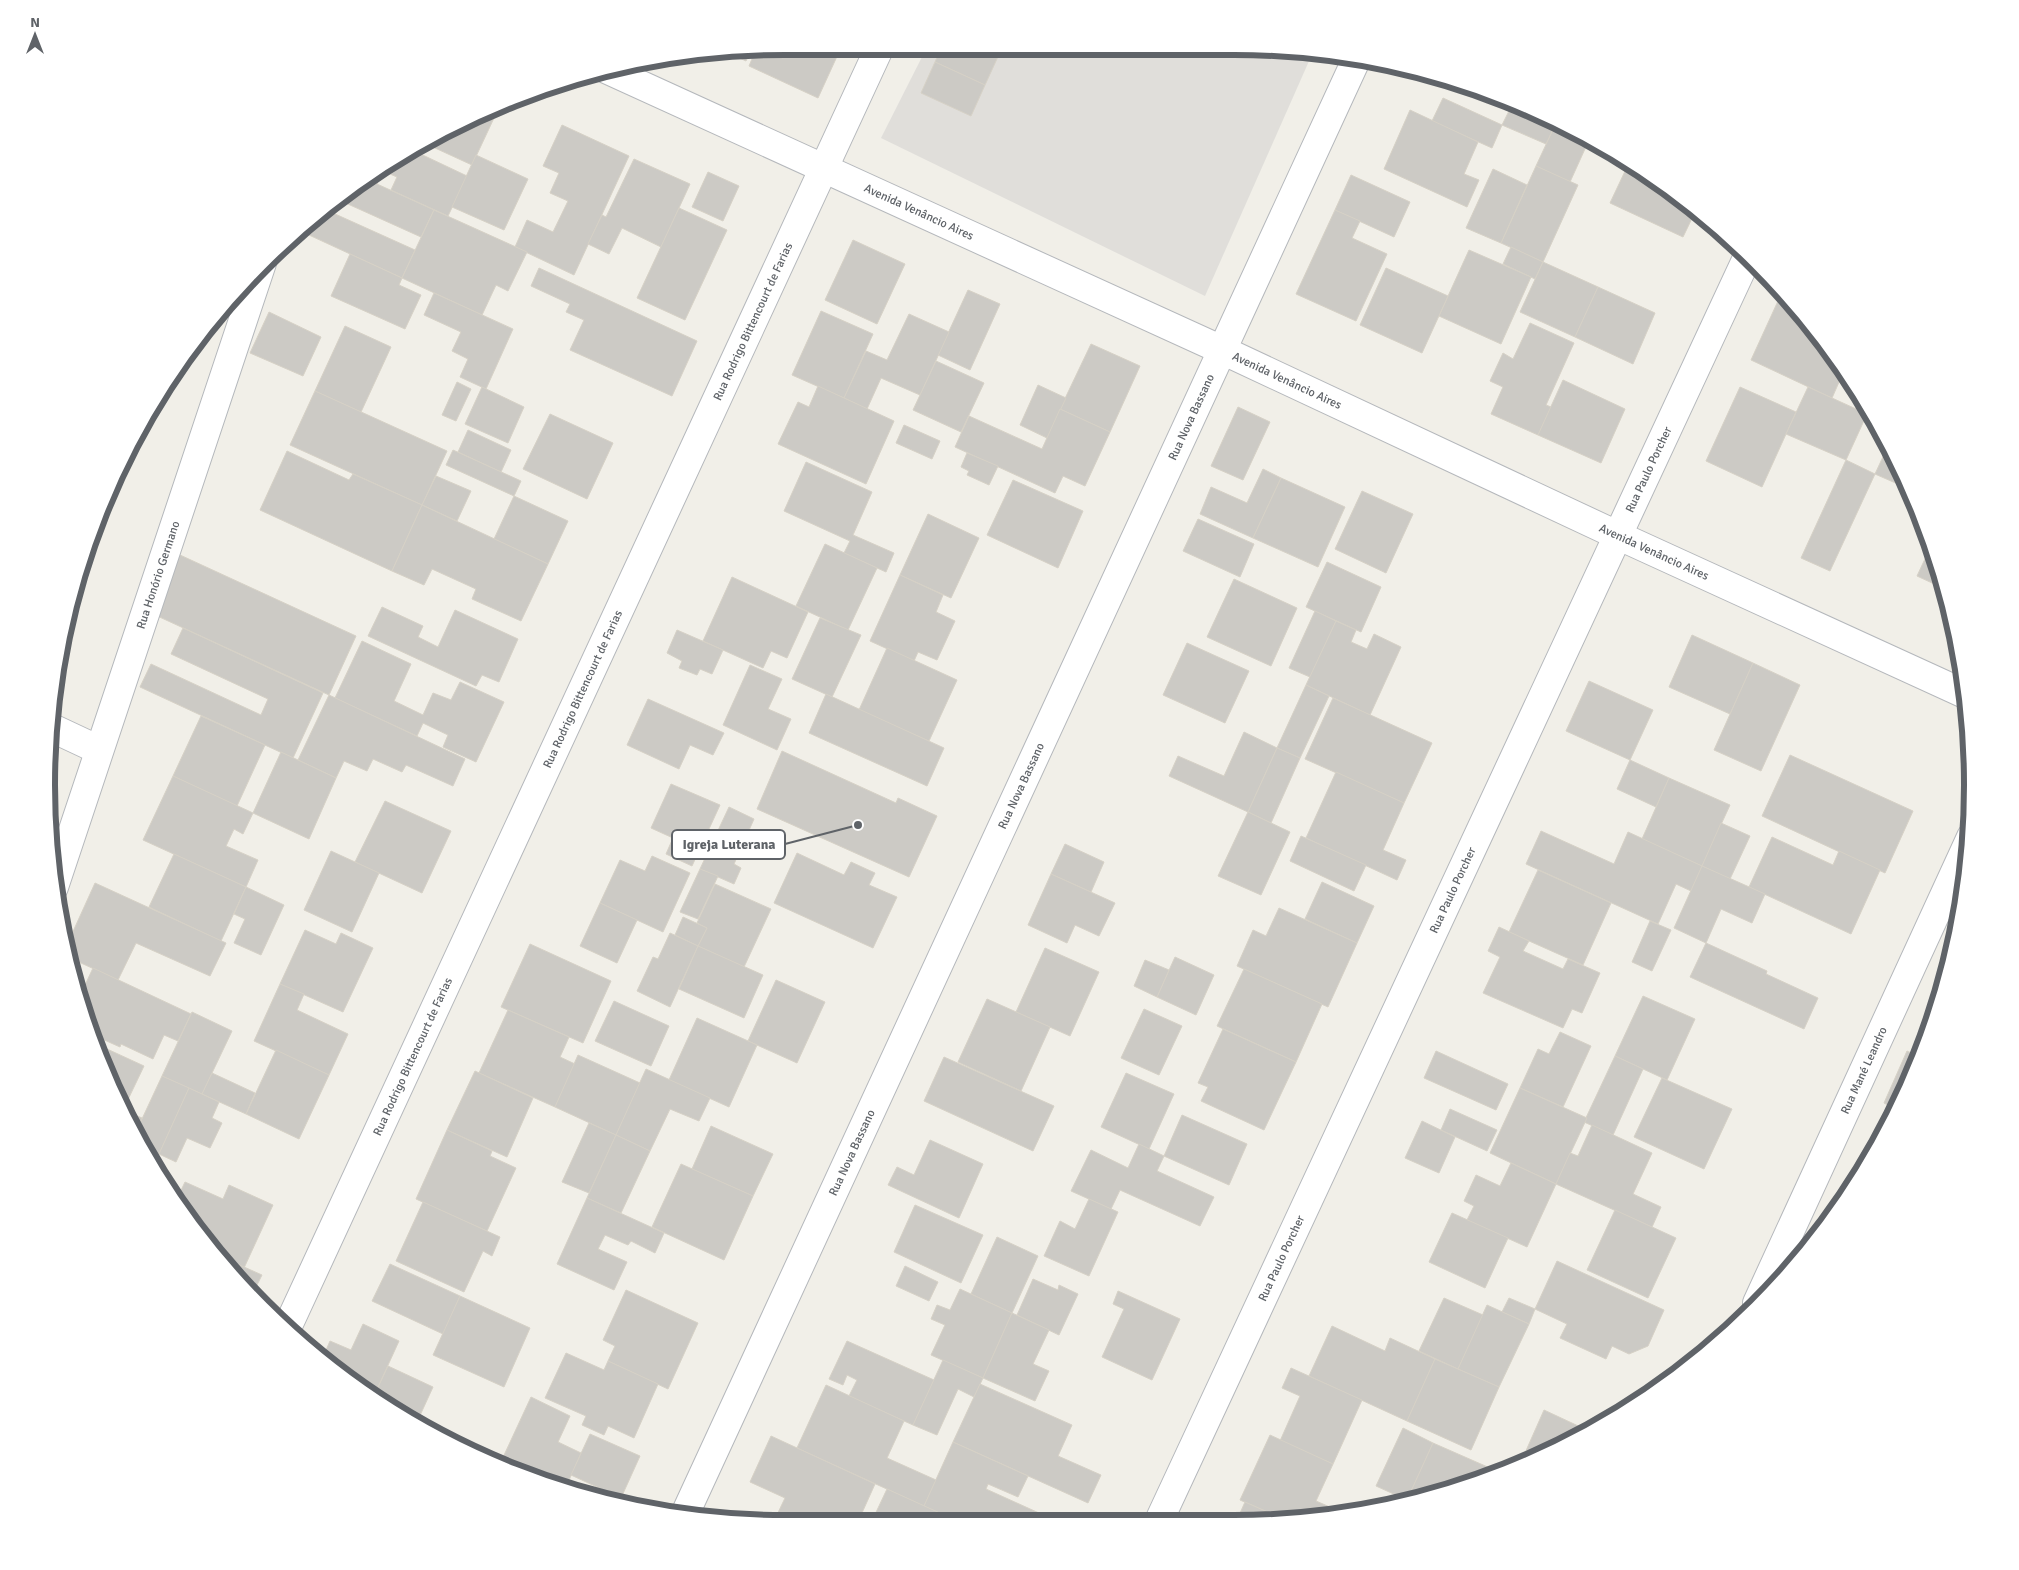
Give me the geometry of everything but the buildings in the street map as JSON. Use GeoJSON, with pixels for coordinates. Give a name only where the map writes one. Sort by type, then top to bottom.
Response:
{"type":"FeatureCollection","features":[{"type":"Feature","properties":{"kind":"street","name":"Rua Rodrigo Bittencourt de Farias"},"geometry":{"type":"LineString","coordinates":[[290,1321],[876,55]]}},
{"type":"Feature","properties":{"kind":"street","name":"Rua Nova Bassano"},"geometry":{"type":"LineString","coordinates":[[688,1509],[1354,65]]}},
{"type":"Feature","properties":{"kind":"street","name":"Avenida Venâncio Aires"},"geometry":{"type":"LineString","coordinates":[[619,75],[1222,350],[1958,691]]}},
{"type":"Feature","properties":{"kind":"street","name":"Rua Paulo Porcher"},"geometry":{"type":"LineString","coordinates":[[1161,1515],[1744,264]]}},
{"type":"Feature","properties":{"kind":"street","name":"Rua Honório Germano"},"geometry":{"type":"LineString","coordinates":[[60,869],[255,284]]}},
{"type":"Feature","properties":{"kind":"street"},"geometry":{"type":"LineString","coordinates":[[57,731],[99,750]]}},
{"type":"Feature","properties":{"kind":"street","name":"Rua Mané Leandro"},"geometry":{"type":"LineString","coordinates":[[1765,1286],[1960,862]]}},
{"type":"Feature","properties":{"kind":"shaded area"},"geometry":{"type":"Polygon","coordinates":[[[923,55],[1234,55],[1310,59],[1205,296],[881,138],[923,55]]]}},
{"type":"Feature","properties":{"kind":"place","name":"Igreja Luterana"},"geometry":{"type":"Point","coordinates":[858,825]}}]}
